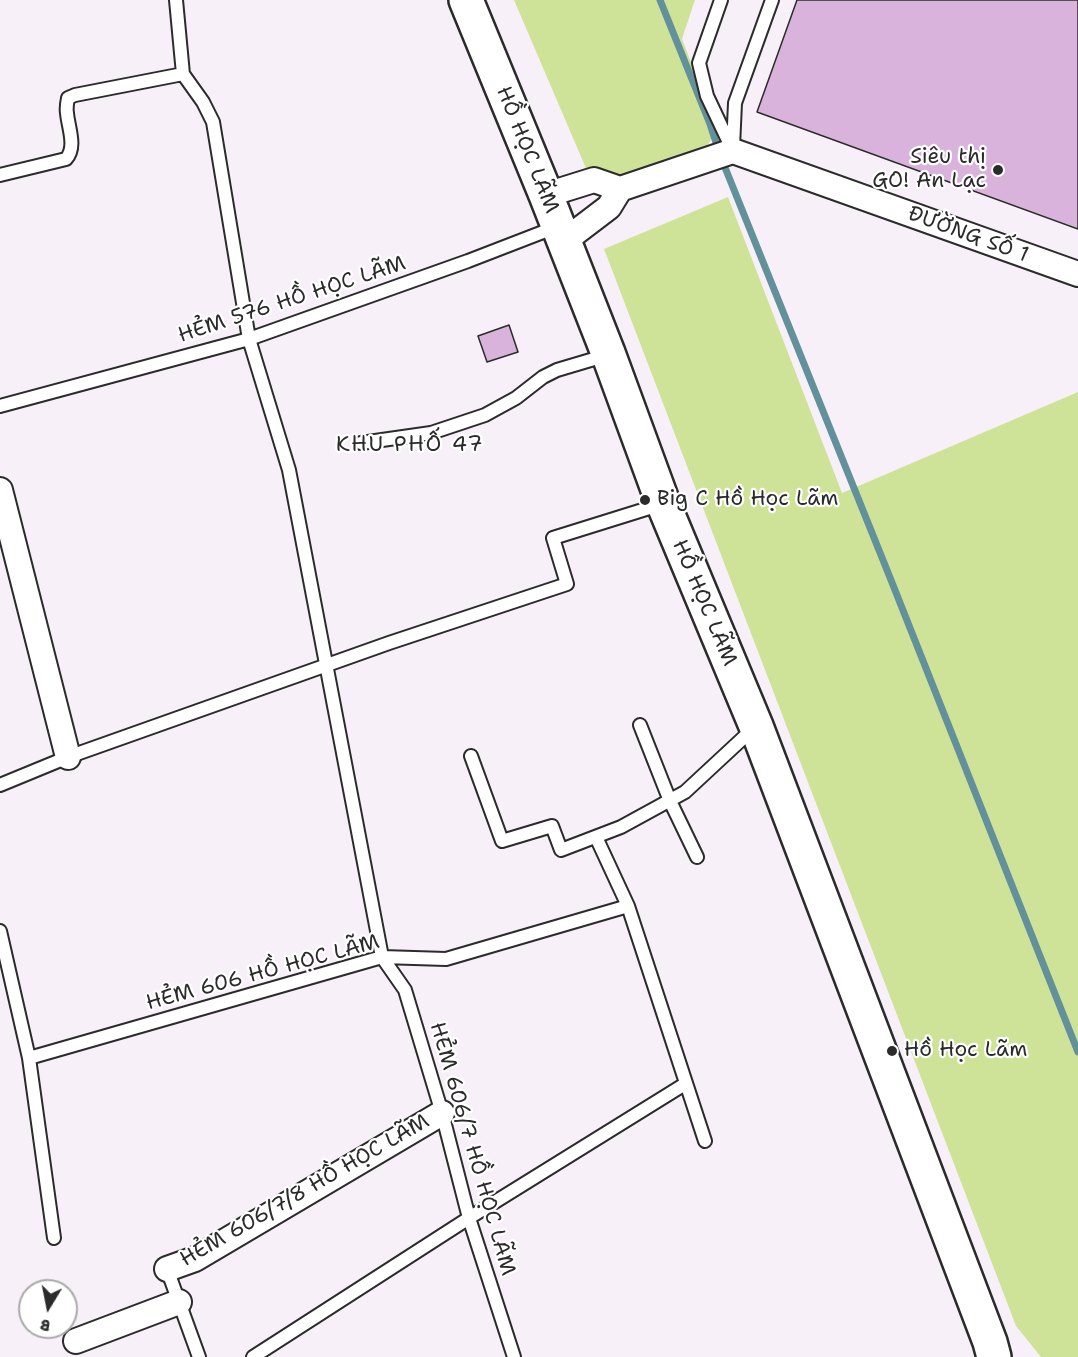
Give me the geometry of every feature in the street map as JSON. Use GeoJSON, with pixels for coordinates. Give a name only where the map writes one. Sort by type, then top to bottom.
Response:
{"type":"FeatureCollection","features":[{"type":"Feature","properties":{"kind":"main road","name":"HỒ HỌC LÃM"},"geometry":{"type":"LineString","coordinates":[[466,0],[546,195],[601,356],[756,726],[998,1352]]}},
{"type":"Feature","properties":{"kind":"street"},"geometry":{"type":"LineString","coordinates":[[546,195],[594,180],[620,189],[733,151]]}},
{"type":"Feature","properties":{"kind":"street","name":"ĐƯỜNG SỐ 1"},"geometry":{"type":"LineString","coordinates":[[733,151],[1078,274]]}},
{"type":"Feature","properties":{"kind":"street"},"geometry":{"type":"LineString","coordinates":[[560,234],[609,207],[620,189]]}},
{"type":"Feature","properties":{"kind":"street"},"geometry":{"type":"LineString","coordinates":[[0,490],[68,757]]}},
{"type":"Feature","properties":{"kind":"street","name":"HẺM 606/7/8 HỒ HỌC LÃM"},"geometry":{"type":"LineString","coordinates":[[167,1269],[195,1260],[442,1113]]}},
{"type":"Feature","properties":{"kind":"street","name":"HẺM 606/7/8 HỒ HỌC LÃM"},"geometry":{"type":"LineString","coordinates":[[76,1341],[179,1302]]}},
{"type":"Feature","properties":{"kind":"lane"},"geometry":{"type":"LineString","coordinates":[[176,0],[183,74],[203,102],[213,122],[249,339],[289,470],[382,957]]}},
{"type":"Feature","properties":{"kind":"lane"},"geometry":{"type":"LineString","coordinates":[[721,0],[699,63],[707,96],[733,151]]}},
{"type":"Feature","properties":{"kind":"lane"},"geometry":{"type":"LineString","coordinates":[[733,151],[735,103],[772,0]]}},
{"type":"Feature","properties":{"kind":"lane"},"geometry":{"type":"LineString","coordinates":[[0,175],[66,159],[72,146],[66,109],[68,98],[183,74]]}},
{"type":"Feature","properties":{"kind":"lane","name":"HẺM 576 HỒ HỌC LÃM"},"geometry":{"type":"LineString","coordinates":[[0,406],[249,339],[468,261],[560,234]]}},
{"type":"Feature","properties":{"kind":"lane"},"geometry":{"type":"LineString","coordinates":[[361,443],[431,434],[485,415],[516,398],[543,377],[557,370],[601,356]]}},
{"type":"Feature","properties":{"kind":"lane"},"geometry":{"type":"LineString","coordinates":[[0,785],[68,757],[400,639],[567,584],[553,538],[663,503]]}},
{"type":"Feature","properties":{"kind":"lane"},"geometry":{"type":"LineString","coordinates":[[640,725],[670,801],[697,857]]}},
{"type":"Feature","properties":{"kind":"lane"},"geometry":{"type":"LineString","coordinates":[[471,756],[502,840],[552,826],[561,850],[621,827],[686,792],[756,726]]}},
{"type":"Feature","properties":{"kind":"lane"},"geometry":{"type":"LineString","coordinates":[[596,837],[628,906],[705,1141]]}},
{"type":"Feature","properties":{"kind":"lane","name":"HẺM 606 HỒ HỌC LÃM"},"geometry":{"type":"LineString","coordinates":[[29,1058],[382,957],[446,959],[628,906]]}},
{"type":"Feature","properties":{"kind":"lane"},"geometry":{"type":"LineString","coordinates":[[0,931],[29,1058],[54,1238]]}},
{"type":"Feature","properties":{"kind":"lane","name":"HẺM 606/7 HỒ HỌC LÃM"},"geometry":{"type":"LineString","coordinates":[[382,957],[405,990],[442,1113],[469,1218],[514,1357]]}},
{"type":"Feature","properties":{"kind":"lane"},"geometry":{"type":"LineString","coordinates":[[253,1357],[469,1218],[685,1084]]}},
{"type":"Feature","properties":{"kind":"lane"},"geometry":{"type":"LineString","coordinates":[[167,1269],[199,1357]]}},
{"type":"Feature","properties":{"kind":"green space"},"geometry":{"type":"Polygon","coordinates":[[[514,0],[695,0],[682,39],[717,129],[703,153],[617,183],[588,173],[514,0]]]}},
{"type":"Feature","properties":{"kind":"green space"},"geometry":{"type":"Polygon","coordinates":[[[728,197],[842,493],[1078,392],[1078,1357],[1041,1357],[1016,1326],[604,249],[728,197]]]}},
{"type":"Feature","properties":{"kind":"building","name":"Siêu thị GO! An Lạc"},"geometry":{"type":"Polygon","coordinates":[[[797,0],[1078,0],[1078,229],[757,112],[797,0]]]}},
{"type":"Feature","properties":{"kind":"building"},"geometry":{"type":"Polygon","coordinates":[[[509,325],[518,352],[487,362],[478,336],[509,325]]]}},
{"type":"Feature","properties":{"kind":"waterway"},"geometry":{"type":"LineString","coordinates":[[660,0],[1078,1052]]}},
{"type":"Feature","properties":{"kind":"place","name":"Siêu thị GO! An Lạc"},"geometry":{"type":"Point","coordinates":[998,170]}},
{"type":"Feature","properties":{"kind":"place","name":"Big C Hồ Học Lãm"},"geometry":{"type":"Point","coordinates":[645,500]}},
{"type":"Feature","properties":{"kind":"place","name":"Hồ Học Lãm"},"geometry":{"type":"Point","coordinates":[892,1051]}},
{"type":"Feature","properties":{"kind":"district","name":"KHU PHỐ 47"},"geometry":{"type":"Point","coordinates":[410,445]}}]}
